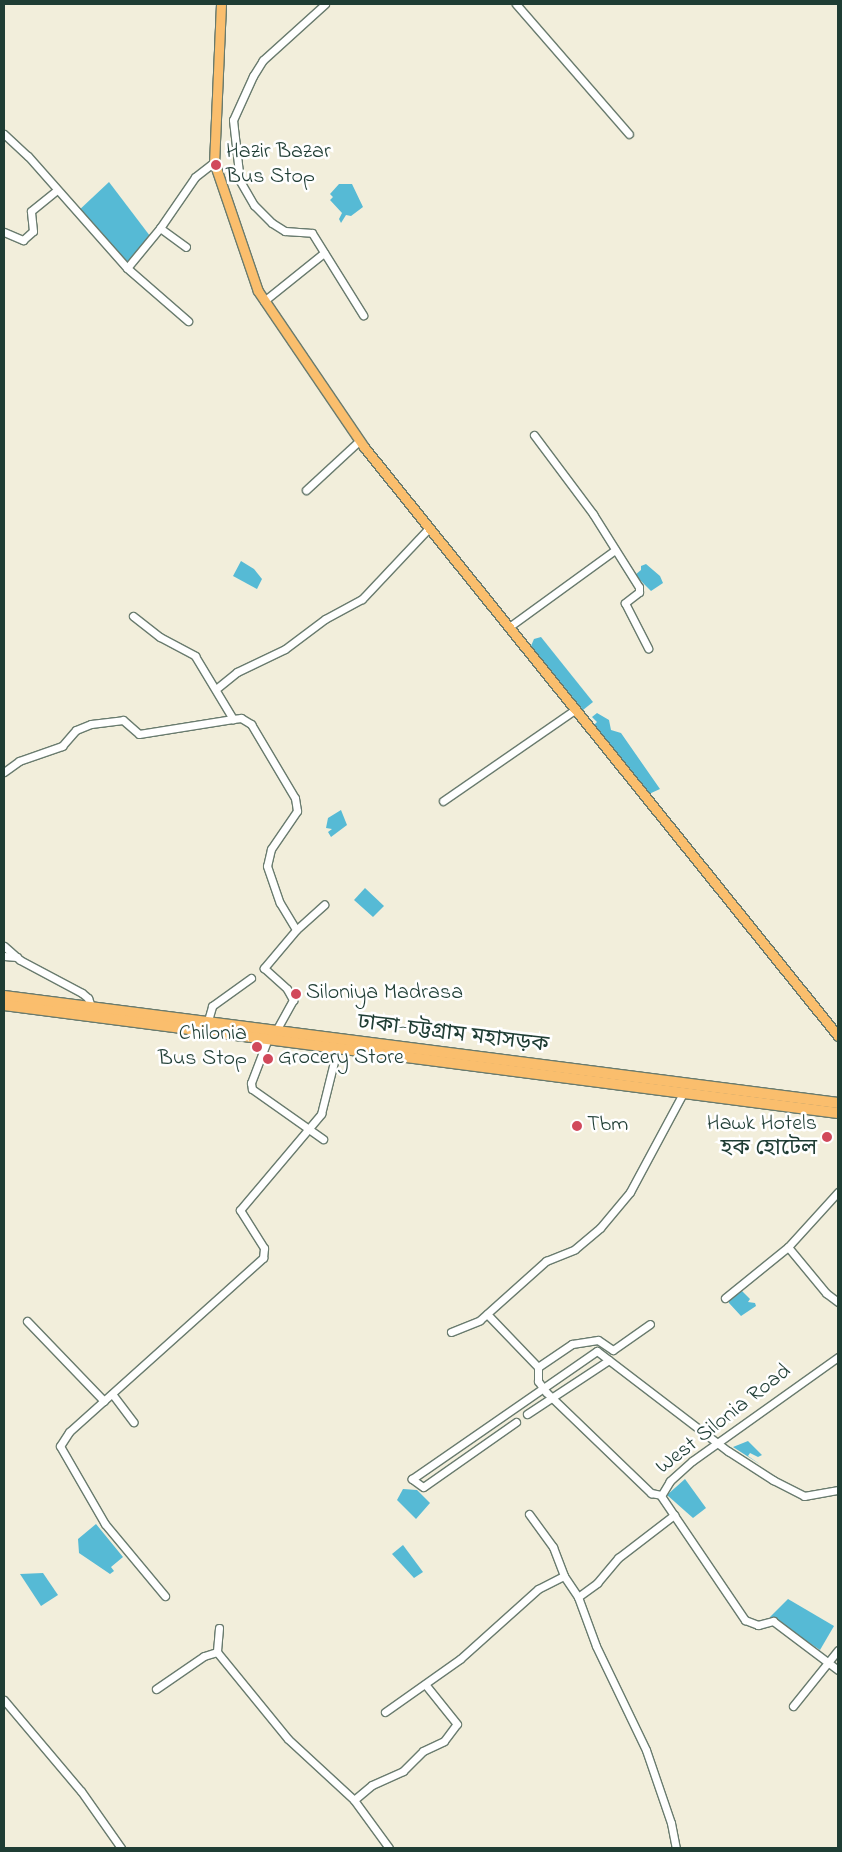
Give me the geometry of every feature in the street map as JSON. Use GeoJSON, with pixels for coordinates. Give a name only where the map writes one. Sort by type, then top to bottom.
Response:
{"type":"FeatureCollection","features":[{"type":"Feature","properties":{"kind":"highway","name":"ঢাকা-চট্টগ্রাম মহাসড়ক"},"geometry":{"type":"LineString","coordinates":[[4,996],[207,1024],[474,1056],[838,1111]]}},
{"type":"Feature","properties":{"kind":"highway","name":"ঢাকা-চট্টগ্রাম মহাসড়ক"},"geometry":{"type":"LineString","coordinates":[[4,1005],[456,1066],[838,1111]]}},
{"type":"Feature","properties":{"kind":"highway"},"geometry":{"type":"LineString","coordinates":[[456,1066],[464,1061],[459,1054]]}},
{"type":"Feature","properties":{"kind":"highway"},"geometry":{"type":"LineString","coordinates":[[473,1068],[468,1062],[474,1056]]}},
{"type":"Feature","properties":{"kind":"main road"},"geometry":{"type":"LineString","coordinates":[[221,4],[214,162],[258,291],[359,441],[574,711],[838,1036]]}},
{"type":"Feature","properties":{"kind":"street"},"geometry":{"type":"LineString","coordinates":[[325,4],[263,60],[233,120],[240,181],[254,205],[272,223],[285,231],[312,234],[363,315]]}},
{"type":"Feature","properties":{"kind":"street"},"geometry":{"type":"LineString","coordinates":[[516,4],[629,134]]}},
{"type":"Feature","properties":{"kind":"street"},"geometry":{"type":"LineString","coordinates":[[4,134],[28,156],[56,191],[126,268],[188,321]]}},
{"type":"Feature","properties":{"kind":"street"},"geometry":{"type":"LineString","coordinates":[[126,268],[160,228],[195,177],[214,162]]}},
{"type":"Feature","properties":{"kind":"street"},"geometry":{"type":"LineString","coordinates":[[4,232],[23,240],[33,231],[31,211],[56,191]]}},
{"type":"Feature","properties":{"kind":"street"},"geometry":{"type":"LineString","coordinates":[[160,228],[186,247]]}},
{"type":"Feature","properties":{"kind":"street"},"geometry":{"type":"LineString","coordinates":[[264,300],[324,253]]}},
{"type":"Feature","properties":{"kind":"street"},"geometry":{"type":"LineString","coordinates":[[534,435],[593,514],[639,587],[639,592],[625,603],[648,648]]}},
{"type":"Feature","properties":{"kind":"street"},"geometry":{"type":"LineString","coordinates":[[306,490],[359,441]]}},
{"type":"Feature","properties":{"kind":"street"},"geometry":{"type":"LineString","coordinates":[[216,689],[237,672],[285,648],[325,618],[362,599],[428,529]]}},
{"type":"Feature","properties":{"kind":"street"},"geometry":{"type":"LineString","coordinates":[[509,627],[615,550]]}},
{"type":"Feature","properties":{"kind":"street"},"geometry":{"type":"LineString","coordinates":[[133,616],[195,656],[233,718]]}},
{"type":"Feature","properties":{"kind":"street"},"geometry":{"type":"LineString","coordinates":[[443,801],[574,711]]}},
{"type":"Feature","properties":{"kind":"street"},"geometry":{"type":"LineString","coordinates":[[4,772],[19,761],[62,746],[76,730],[91,724],[123,720],[139,734],[241,718],[251,724],[295,798],[295,815],[271,849],[267,866],[280,903],[296,930]]}},
{"type":"Feature","properties":{"kind":"street"},"geometry":{"type":"LineString","coordinates":[[275,1032],[293,1000],[287,989],[264,968],[296,930],[324,905]]}},
{"type":"Feature","properties":{"kind":"street"},"geometry":{"type":"LineString","coordinates":[[4,946],[17,957],[82,993],[88,998],[92,1009]]}},
{"type":"Feature","properties":{"kind":"street"},"geometry":{"type":"LineString","coordinates":[[4,956],[17,957]]}},
{"type":"Feature","properties":{"kind":"street"},"geometry":{"type":"LineString","coordinates":[[207,1024],[212,1006],[251,978]]}},
{"type":"Feature","properties":{"kind":"street"},"geometry":{"type":"LineString","coordinates":[[267,1041],[251,1083],[252,1089],[323,1139]]}},
{"type":"Feature","properties":{"kind":"street"},"geometry":{"type":"LineString","coordinates":[[165,1596],[105,1524],[60,1450],[69,1432],[263,1258],[264,1248],[240,1210],[310,1130],[321,1114],[337,1050]]}},
{"type":"Feature","properties":{"kind":"street"},"geometry":{"type":"LineString","coordinates":[[452,1332],[480,1320],[546,1261],[575,1249],[610,1217],[630,1192],[683,1093]]}},
{"type":"Feature","properties":{"kind":"street"},"geometry":{"type":"LineString","coordinates":[[725,1298],[788,1247],[838,1192]]}},
{"type":"Feature","properties":{"kind":"street"},"geometry":{"type":"LineString","coordinates":[[788,1247],[826,1293],[838,1302]]}},
{"type":"Feature","properties":{"kind":"street"},"geometry":{"type":"LineString","coordinates":[[487,1314],[538,1367],[538,1381],[551,1397],[651,1494],[661,1495]]}},
{"type":"Feature","properties":{"kind":"street"},"geometry":{"type":"LineString","coordinates":[[28,1321],[45,1343],[104,1401]]}},
{"type":"Feature","properties":{"kind":"street"},"geometry":{"type":"LineString","coordinates":[[538,1367],[572,1344],[598,1340],[613,1350],[650,1324]]}},
{"type":"Feature","properties":{"kind":"street"},"geometry":{"type":"LineString","coordinates":[[516,1422],[423,1487],[412,1479],[597,1351],[746,1463],[804,1496],[838,1490]]}},
{"type":"Feature","properties":{"kind":"street","name":"West Silonia Road"},"geometry":{"type":"LineString","coordinates":[[827,1662],[773,1621],[750,1624],[739,1614],[661,1495],[670,1481],[718,1443],[838,1357]]}},
{"type":"Feature","properties":{"kind":"street"},"geometry":{"type":"LineString","coordinates":[[527,1414],[609,1360]]}},
{"type":"Feature","properties":{"kind":"street"},"geometry":{"type":"LineString","coordinates":[[113,1394],[134,1422]]}},
{"type":"Feature","properties":{"kind":"street"},"geometry":{"type":"LineString","coordinates":[[529,1514],[553,1547],[564,1576],[578,1597],[596,1646],[646,1750],[671,1823],[676,1848]]}},
{"type":"Feature","properties":{"kind":"street"},"geometry":{"type":"LineString","coordinates":[[578,1597],[597,1583],[618,1558],[674,1515]]}},
{"type":"Feature","properties":{"kind":"street"},"geometry":{"type":"LineString","coordinates":[[385,1712],[460,1660],[538,1589],[564,1576]]}},
{"type":"Feature","properties":{"kind":"street"},"geometry":{"type":"LineString","coordinates":[[218,1628],[217,1652],[288,1740],[354,1800],[389,1848]]}},
{"type":"Feature","properties":{"kind":"street"},"geometry":{"type":"LineString","coordinates":[[793,1706],[838,1650]]}},
{"type":"Feature","properties":{"kind":"street"},"geometry":{"type":"LineString","coordinates":[[156,1690],[204,1656],[217,1652]]}},
{"type":"Feature","properties":{"kind":"street"},"geometry":{"type":"LineString","coordinates":[[827,1662],[838,1670]]}},
{"type":"Feature","properties":{"kind":"street"},"geometry":{"type":"LineString","coordinates":[[354,1800],[372,1785],[402,1771],[422,1751],[444,1741],[457,1724],[425,1684]]}},
{"type":"Feature","properties":{"kind":"street"},"geometry":{"type":"LineString","coordinates":[[4,1700],[81,1791],[121,1848]]}},
{"type":"Feature","properties":{"kind":"water"},"geometry":{"type":"Polygon","coordinates":[[[109,182],[150,236],[129,266],[76,213],[109,182]]]}},
{"type":"Feature","properties":{"kind":"water"},"geometry":{"type":"Polygon","coordinates":[[[339,184],[352,184],[363,207],[351,216],[346,215],[341,223],[339,219],[342,213],[330,200],[333,197],[330,194],[339,184]]]}},
{"type":"Feature","properties":{"kind":"water"},"geometry":{"type":"Polygon","coordinates":[[[241,561],[254,569],[262,579],[257,589],[233,576],[241,561]]]}},
{"type":"Feature","properties":{"kind":"water"},"geometry":{"type":"Polygon","coordinates":[[[646,564],[660,576],[663,583],[651,591],[635,575],[641,570],[641,566],[646,564]]]}},
{"type":"Feature","properties":{"kind":"water"},"geometry":{"type":"Polygon","coordinates":[[[541,637],[593,702],[583,710],[531,646],[534,639],[541,637]]]}},
{"type":"Feature","properties":{"kind":"water"},"geometry":{"type":"Polygon","coordinates":[[[597,713],[609,720],[611,730],[621,733],[660,789],[649,794],[594,725],[597,722],[592,717],[597,713]]]}},
{"type":"Feature","properties":{"kind":"water"},"geometry":{"type":"Polygon","coordinates":[[[341,810],[347,825],[331,837],[328,832],[332,829],[326,828],[328,818],[341,810]]]}},
{"type":"Feature","properties":{"kind":"water"},"geometry":{"type":"Polygon","coordinates":[[[365,888],[384,906],[373,917],[354,900],[365,888]]]}},
{"type":"Feature","properties":{"kind":"water"},"geometry":{"type":"Polygon","coordinates":[[[742,1291],[750,1299],[748,1302],[755,1303],[756,1306],[741,1316],[729,1303],[729,1298],[742,1291]]]}},
{"type":"Feature","properties":{"kind":"water"},"geometry":{"type":"Polygon","coordinates":[[[748,1441],[762,1455],[758,1457],[750,1453],[748,1456],[761,1465],[733,1447],[748,1441]]]}},
{"type":"Feature","properties":{"kind":"water"},"geometry":{"type":"Polygon","coordinates":[[[685,1479],[706,1508],[693,1518],[667,1495],[685,1479]]]}},
{"type":"Feature","properties":{"kind":"water"},"geometry":{"type":"Polygon","coordinates":[[[403,1489],[417,1490],[430,1503],[416,1519],[397,1500],[403,1489]]]}},
{"type":"Feature","properties":{"kind":"water"},"geometry":{"type":"Polygon","coordinates":[[[96,1524],[123,1557],[111,1567],[114,1571],[110,1574],[79,1553],[78,1539],[96,1524]]]}},
{"type":"Feature","properties":{"kind":"water"},"geometry":{"type":"Polygon","coordinates":[[[403,1545],[423,1572],[414,1578],[392,1554],[403,1545]]]}},
{"type":"Feature","properties":{"kind":"water"},"geometry":{"type":"Polygon","coordinates":[[[43,1573],[58,1595],[41,1606],[20,1574],[43,1573]]]}},
{"type":"Feature","properties":{"kind":"water"},"geometry":{"type":"Polygon","coordinates":[[[788,1599],[834,1626],[820,1650],[770,1617],[788,1599]]]}},
{"type":"Feature","properties":{"kind":"place","name":"Hazir Bazar Bus Stop"},"geometry":{"type":"Point","coordinates":[216,165]}},
{"type":"Feature","properties":{"kind":"place","name":"Siloniya Madrasa"},"geometry":{"type":"Point","coordinates":[296,994]}},
{"type":"Feature","properties":{"kind":"place","name":"Chilonia Bus Stop"},"geometry":{"type":"Point","coordinates":[257,1047]}},
{"type":"Feature","properties":{"kind":"place","name":"Grocery Store"},"geometry":{"type":"Point","coordinates":[268,1059]}},
{"type":"Feature","properties":{"kind":"place","name":"Tbm"},"geometry":{"type":"Point","coordinates":[577,1126]}},
{"type":"Feature","properties":{"kind":"place","name":"Hawk Hotels হক হোটেল"},"geometry":{"type":"Point","coordinates":[827,1137]}}]}
